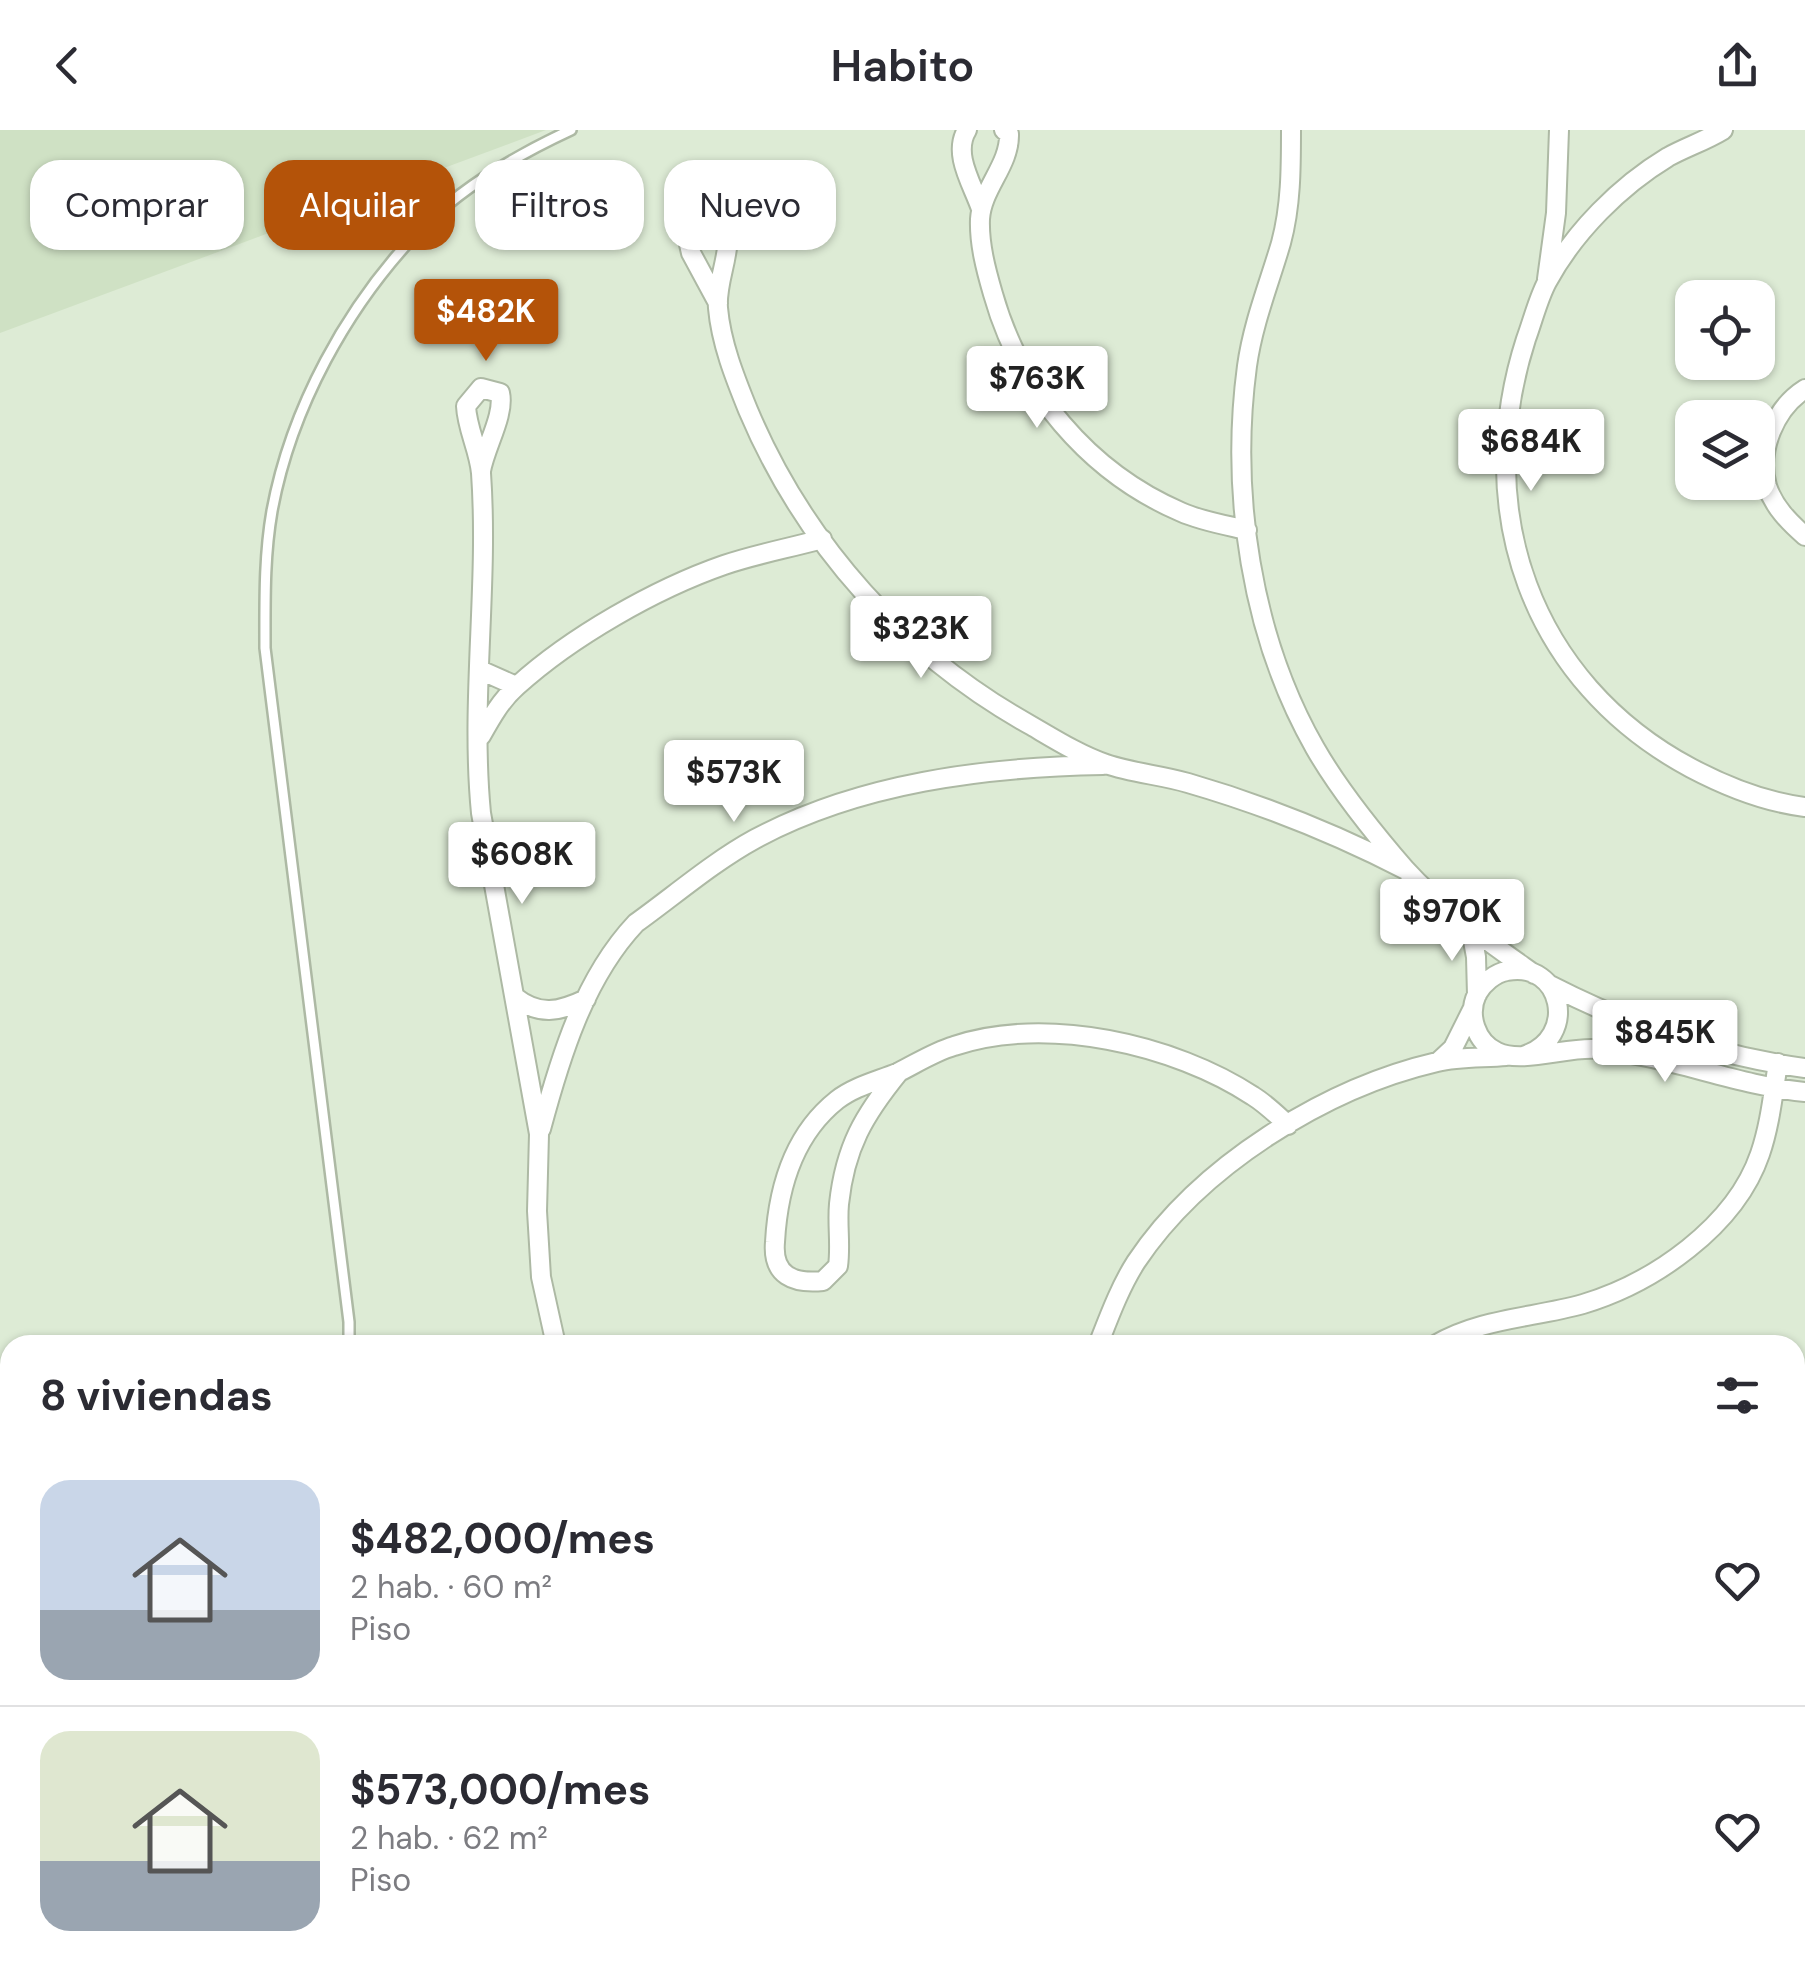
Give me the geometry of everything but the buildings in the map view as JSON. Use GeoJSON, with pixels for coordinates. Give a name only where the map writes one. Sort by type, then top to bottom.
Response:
{"type":"FeatureCollection","features":[{"type":"Feature","properties":{"kind":"street"},"geometry":{"type":"LineString","coordinates":[[966,130],[961,158],[981,210]]}},
{"type":"Feature","properties":{"kind":"street"},"geometry":{"type":"LineString","coordinates":[[1004,130],[1009,134],[1009,145],[984,197],[982,245],[999,315],[1036,392],[1064,428],[1096,459],[1138,489],[1182,513],[1247,530]]}},
{"type":"Feature","properties":{"kind":"street"},"geometry":{"type":"LineString","coordinates":[[1290,130],[1290,186],[1281,242],[1260,304],[1247,367],[1242,473],[1258,598],[1288,688],[1314,745],[1406,870],[1471,930],[1541,979],[1595,1008],[1663,1034],[1805,1068]]}},
{"type":"Feature","properties":{"kind":"street"},"geometry":{"type":"LineString","coordinates":[[1558,130],[1556,212],[1546,283],[1513,379],[1507,414],[1507,502],[1516,548],[1544,622],[1561,653],[1589,690],[1638,736],[1708,777],[1749,795],[1805,807]]}},
{"type":"Feature","properties":{"kind":"street"},"geometry":{"type":"LineString","coordinates":[[1546,283],[1588,227],[1622,192],[1650,168],[1723,130]]}},
{"type":"Feature","properties":{"kind":"street"},"geometry":{"type":"LineString","coordinates":[[1556,212],[1588,227]]}},
{"type":"Feature","properties":{"kind":"street"},"geometry":{"type":"LineString","coordinates":[[718,303],[732,372],[762,444],[791,498],[868,601],[936,663],[992,704],[1108,765],[1182,781],[1255,803],[1340,836],[1406,870]]}},
{"type":"Feature","properties":{"kind":"street"},"geometry":{"type":"LineString","coordinates":[[1805,390],[1780,410],[1765,465],[1767,485],[1776,506],[1805,536]]}},
{"type":"Feature","properties":{"kind":"street"},"geometry":{"type":"LineString","coordinates":[[481,471],[477,769],[481,813],[539,1134],[536,1212],[541,1277],[554,1335]]}},
{"type":"Feature","properties":{"kind":"street"},"geometry":{"type":"LineString","coordinates":[[479,742],[496,710],[516,686],[570,646],[640,603],[724,565],[822,539]]}},
{"type":"Feature","properties":{"kind":"street"},"geometry":{"type":"LineString","coordinates":[[480,670],[516,686]]}},
{"type":"Feature","properties":{"kind":"street"},"geometry":{"type":"LineString","coordinates":[[1039,768],[1047,735]]}},
{"type":"Feature","properties":{"kind":"street"},"geometry":{"type":"LineString","coordinates":[[539,1134],[554,1081],[586,999],[620,940],[636,923],[752,841],[810,812],[898,787],[974,774],[1108,765]]}},
{"type":"Feature","properties":{"kind":"street"},"geometry":{"type":"LineString","coordinates":[[1340,836],[1360,811]]}},
{"type":"Feature","properties":{"kind":"street"},"geometry":{"type":"LineString","coordinates":[[1439,1061],[1452,1048],[1475,1001],[1495,976],[1507,971],[1541,979],[1556,996],[1558,1022],[1546,1045],[1516,1056],[1496,1052],[1478,1034],[1475,1001],[1476,956],[1471,930]]}},
{"type":"Feature","properties":{"kind":"street"},"geometry":{"type":"LineString","coordinates":[[515,997],[527,1007],[549,1012],[586,999]]}},
{"type":"Feature","properties":{"kind":"street"},"geometry":{"type":"LineString","coordinates":[[899,1072],[862,1121],[854,1140],[839,1207],[838,1266],[823,1282],[801,1284],[780,1270],[774,1250],[776,1217],[788,1168],[813,1124],[838,1099],[955,1045],[991,1037],[1042,1034],[1124,1043],[1195,1065],[1255,1097],[1288,1125]]}},
{"type":"Feature","properties":{"kind":"street"},"geometry":{"type":"LineString","coordinates":[[1102,1335],[1124,1282],[1167,1222],[1219,1170],[1288,1125],[1377,1082],[1439,1061],[1581,1048],[1617,1051],[1774,1089],[1805,1092]]}},
{"type":"Feature","properties":{"kind":"street"},"geometry":{"type":"LineString","coordinates":[[1458,1335],[1480,1325],[1580,1304],[1625,1289],[1687,1250],[1740,1191],[1759,1159],[1778,1064]]}},
{"type":"Feature","properties":{"kind":"lane"},"geometry":{"type":"LineString","coordinates":[[348,1335],[265,648],[264,568],[272,509],[288,449],[304,409],[333,346],[370,291],[420,230],[464,192],[531,148],[571,130]]}},
{"type":"Feature","properties":{"kind":"shaded area"},"geometry":{"type":"Polygon","coordinates":[[[0,130],[546,130],[455,164],[455,160],[264,160],[264,235],[244,242],[244,160],[30,160],[30,250],[223,250],[0,333],[0,130]]]}}]}
